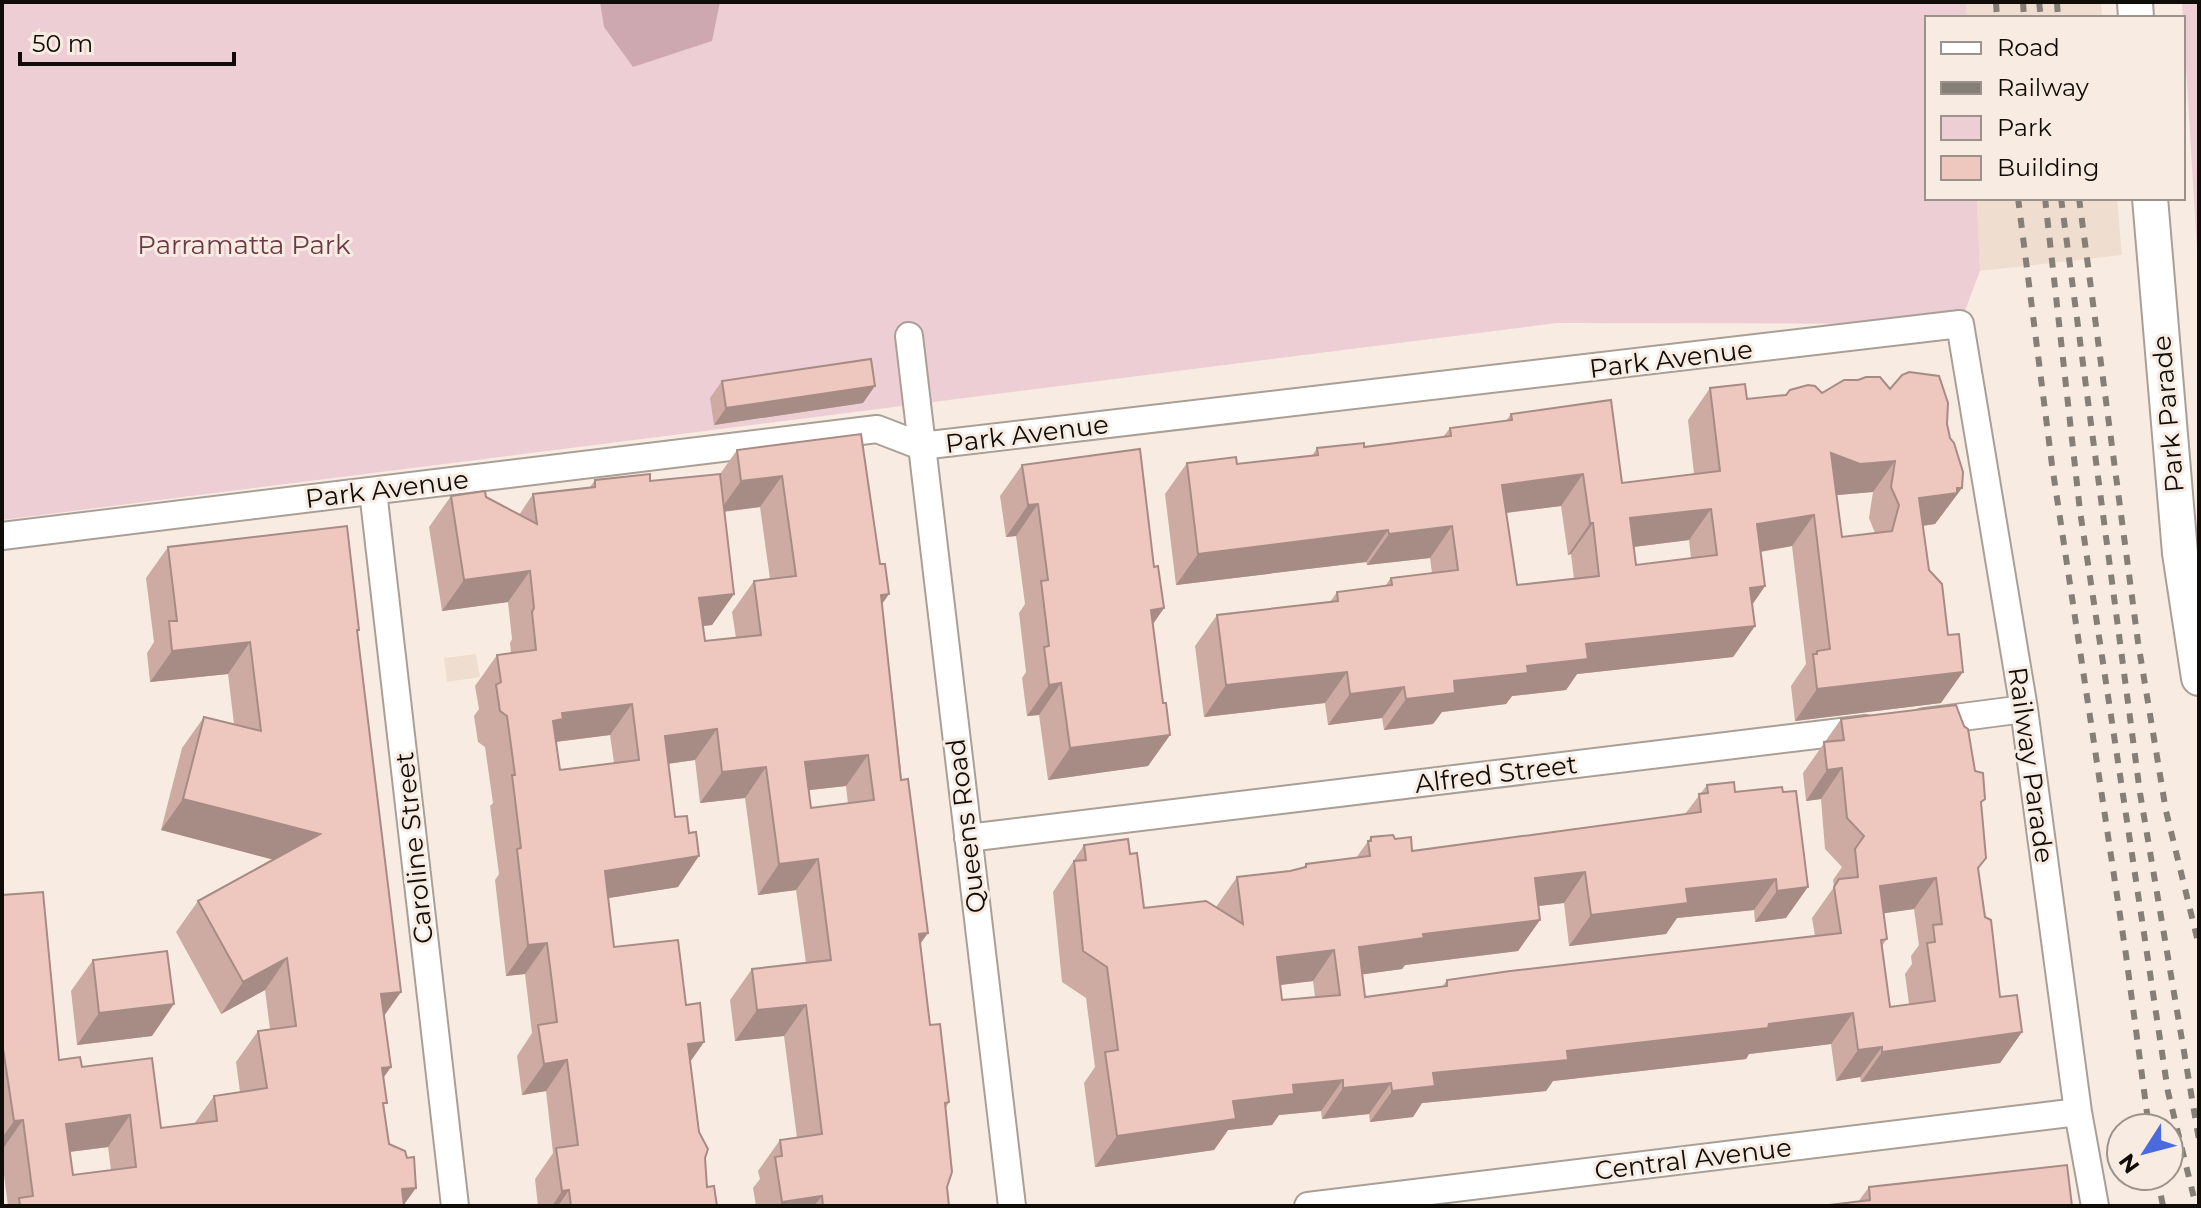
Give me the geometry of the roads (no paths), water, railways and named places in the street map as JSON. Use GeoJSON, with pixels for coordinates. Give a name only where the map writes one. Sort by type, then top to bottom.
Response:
{"type":"FeatureCollection","features":[{"type":"Feature","properties":{"kind":"street","name":"Park Parade"},"geometry":{"type":"LineString","coordinates":[[2150,200],[2180,553],[2199,678]]}},
{"type":"Feature","properties":{"kind":"street","name":"Park Avenue"},"geometry":{"type":"LineString","coordinates":[[2,536],[877,429],[921,446],[1960,324]]}},
{"type":"Feature","properties":{"kind":"street","name":"Railway Parade"},"geometry":{"type":"LineString","coordinates":[[1960,324],[2024,709],[2078,1112],[2095,1206]]}},
{"type":"Feature","properties":{"kind":"street","name":"Queens Road"},"geometry":{"type":"LineString","coordinates":[[909,336],[1012,1206]]}},
{"type":"Feature","properties":{"kind":"street","name":"Caroline Street"},"geometry":{"type":"LineString","coordinates":[[373,491],[455,1206]]}},
{"type":"Feature","properties":{"kind":"street","name":"Alfred Street"},"geometry":{"type":"LineString","coordinates":[[968,838],[2024,709]]}},
{"type":"Feature","properties":{"kind":"street","name":"Central Avenue"},"geometry":{"type":"LineString","coordinates":[[1308,1206],[2078,1112]]}},
{"type":"Feature","properties":{"kind":"railway"},"geometry":{"type":"LineString","coordinates":[[1996,2],[1997,16]]}},
{"type":"Feature","properties":{"kind":"railway"},"geometry":{"type":"LineString","coordinates":[[2023,2],[2024,16]]}},
{"type":"Feature","properties":{"kind":"railway"},"geometry":{"type":"LineString","coordinates":[[2039,2],[2041,16]]}},
{"type":"Feature","properties":{"kind":"railway"},"geometry":{"type":"LineString","coordinates":[[2057,2],[2058,16]]}},
{"type":"Feature","properties":{"kind":"railway"},"geometry":{"type":"LineString","coordinates":[[2018,200],[2052,465],[2147,1112]]}},
{"type":"Feature","properties":{"kind":"railway"},"geometry":{"type":"LineString","coordinates":[[2045,200],[2080,511],[2168,1092],[2196,1206]]}},
{"type":"Feature","properties":{"kind":"railway"},"geometry":{"type":"LineString","coordinates":[[2061,200],[2140,793],[2199,1140]]}},
{"type":"Feature","properties":{"kind":"railway"},"geometry":{"type":"LineString","coordinates":[[2079,200],[2138,642],[2166,811],[2199,946]]}},
{"type":"Feature","properties":{"kind":"railway"},"geometry":{"type":"LineString","coordinates":[[2160,1192],[2163,1206]]}},
{"type":"Feature","properties":{"kind":"park label","name":"Parramatta Park"},"geometry":{"type":"Point","coordinates":[244,245]}}]}
